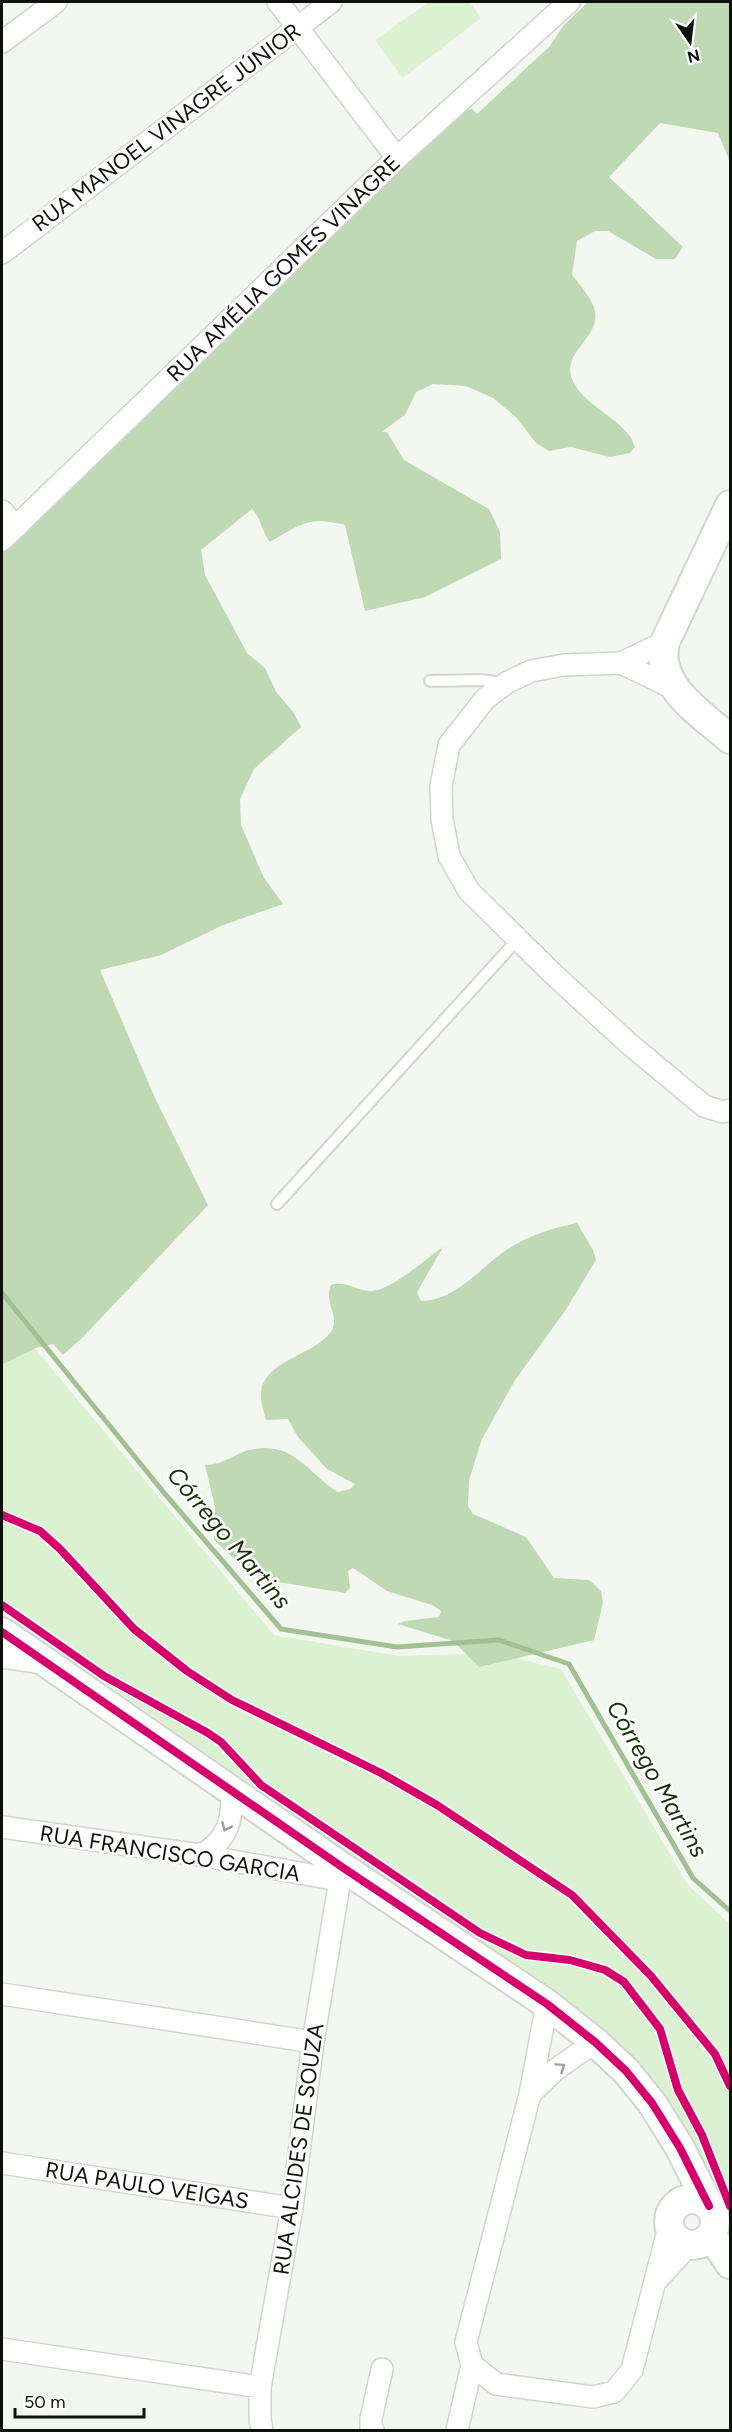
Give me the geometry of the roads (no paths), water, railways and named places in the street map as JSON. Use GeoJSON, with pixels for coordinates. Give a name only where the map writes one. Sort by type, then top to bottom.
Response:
{"type":"FeatureCollection","features":[{"type":"Feature","properties":{"kind":"street"},"geometry":{"type":"LineString","coordinates":[[2,42],[56,2]]}},
{"type":"Feature","properties":{"kind":"street"},"geometry":{"type":"LineString","coordinates":[[278,2],[397,158]]}},
{"type":"Feature","properties":{"kind":"street","name":"RUA MANOEL VINAGRE JÚNIOR"},"geometry":{"type":"LineString","coordinates":[[2,253],[331,2]]}},
{"type":"Feature","properties":{"kind":"street","name":"RUA AMÉLIA GOMES VINAGRE"},"geometry":{"type":"LineString","coordinates":[[9,533],[397,158],[569,2]]}},
{"type":"Feature","properties":{"kind":"street"},"geometry":{"type":"LineString","coordinates":[[667,664],[730,505]]}},
{"type":"Feature","properties":{"kind":"street"},"geometry":{"type":"LineString","coordinates":[[2,510],[9,533]]}},
{"type":"Feature","properties":{"kind":"street"},"geometry":{"type":"LineString","coordinates":[[621,663],[667,664]]}},
{"type":"Feature","properties":{"kind":"street"},"geometry":{"type":"LineString","coordinates":[[730,739],[667,664],[564,665],[531,671],[506,683],[485,699],[449,745],[441,786],[442,819],[449,856],[469,891],[627,1042],[704,1106],[723,1112],[730,1110]]}},
{"type":"Feature","properties":{"kind":"street"},"geometry":{"type":"LineString","coordinates":[[2,1632],[231,1789],[340,1873],[547,2004],[626,2071],[652,2103],[680,2148],[715,2220],[700,2240],[655,2283]]}},
{"type":"Feature","properties":{"kind":"street"},"geometry":{"type":"LineString","coordinates":[[2,1657],[48,1664]]}},
{"type":"Feature","properties":{"kind":"street"},"geometry":{"type":"LineString","coordinates":[[200,1855],[213,1849],[222,1838],[231,1818],[233,1806],[231,1789]]}},
{"type":"Feature","properties":{"kind":"street","name":"RUA FRANCISCO GARCIA"},"geometry":{"type":"LineString","coordinates":[[2,1827],[340,1873]]}},
{"type":"Feature","properties":{"kind":"street","name":"RUA ALCIDES DE SOUZA"},"geometry":{"type":"LineString","coordinates":[[262,2430],[260,2386],[292,2208],[313,2042],[340,1873]]}},
{"type":"Feature","properties":{"kind":"street"},"geometry":{"type":"LineString","coordinates":[[2,1994],[313,2042]]}},
{"type":"Feature","properties":{"kind":"street"},"geometry":{"type":"LineString","coordinates":[[457,2430],[472,2364],[466,2342],[530,2094],[547,2004]]}},
{"type":"Feature","properties":{"kind":"street"},"geometry":{"type":"LineString","coordinates":[[530,2094],[555,2070],[595,2043]]}},
{"type":"Feature","properties":{"kind":"street"},"geometry":{"type":"LineString","coordinates":[[680,2148],[675,2213],[676,2237],[700,2240],[730,2264]]}},
{"type":"Feature","properties":{"kind":"street","name":"RUA PAULO VEIGAS"},"geometry":{"type":"LineString","coordinates":[[2,2163],[292,2208]]}},
{"type":"Feature","properties":{"kind":"street"},"geometry":{"type":"LineString","coordinates":[[472,2364],[495,2384],[593,2397],[614,2392],[632,2370],[675,2213],[695,2199],[709,2206]]}},
{"type":"Feature","properties":{"kind":"street"},"geometry":{"type":"LineString","coordinates":[[2,2349],[260,2386]]}},
{"type":"Feature","properties":{"kind":"street"},"geometry":{"type":"LineString","coordinates":[[374,2430],[371,2429],[371,2419],[382,2369]]}},
{"type":"Feature","properties":{"kind":"lane"},"geometry":{"type":"LineString","coordinates":[[430,681],[480,680],[506,683]]}},
{"type":"Feature","properties":{"kind":"lane"},"geometry":{"type":"LineString","coordinates":[[277,1204],[518,939]]}},
{"type":"Feature","properties":{"kind":"waterway","name":"Córrego Martins"},"geometry":{"type":"LineString","coordinates":[[2,1293],[165,1494],[281,1629],[397,1647],[499,1640],[569,1664],[693,1878],[730,1911]]}}]}
